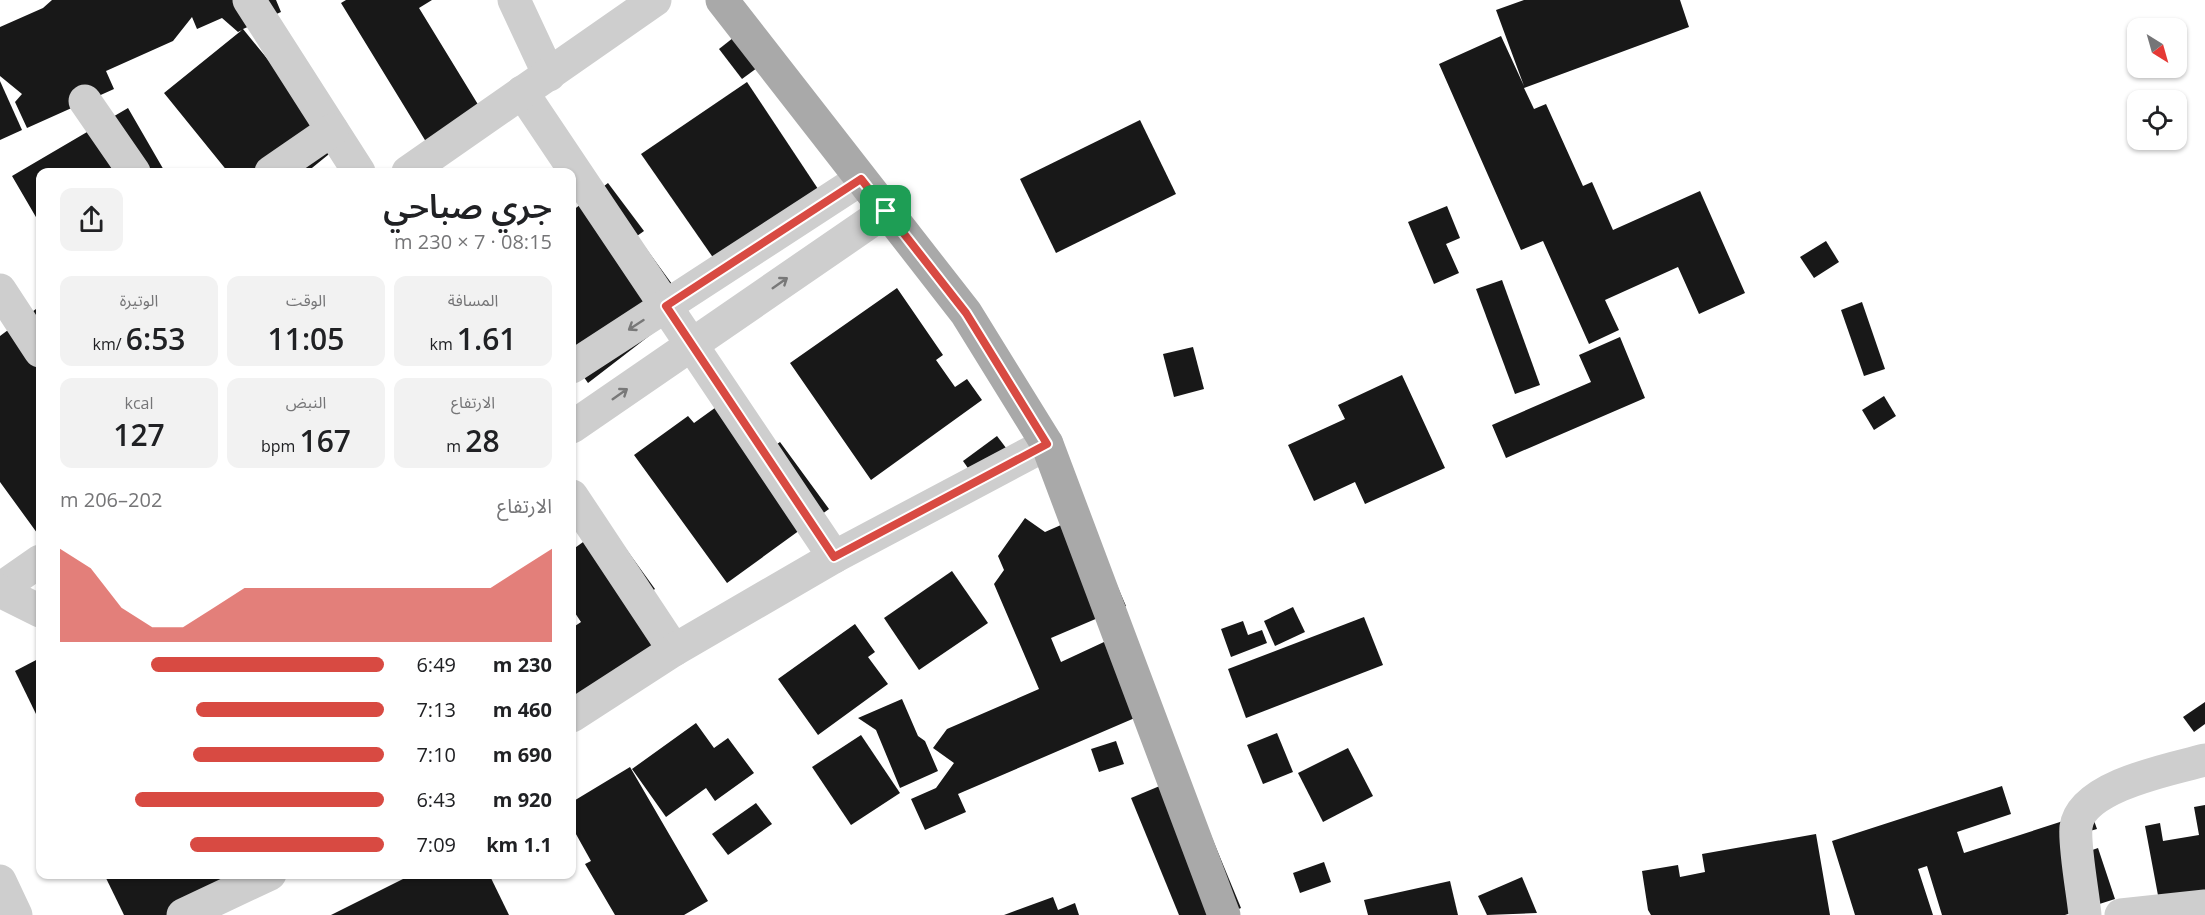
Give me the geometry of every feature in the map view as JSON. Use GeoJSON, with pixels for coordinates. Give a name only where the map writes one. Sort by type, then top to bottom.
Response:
{"type":"FeatureCollection","features":[{"type":"Feature","properties":{"kind":"main road"},"geometry":{"type":"LineString","coordinates":[[722,0],[966,313],[1047,444],[1224,915]]}},
{"type":"Feature","properties":{"kind":"street"},"geometry":{"type":"LineString","coordinates":[[249,0],[356,168]]}},
{"type":"Feature","properties":{"kind":"street"},"geometry":{"type":"LineString","coordinates":[[514,0],[536,83],[666,306],[834,557]]}},
{"type":"Feature","properties":{"kind":"street"},"geometry":{"type":"LineString","coordinates":[[414,168],[655,0]]}},
{"type":"Feature","properties":{"kind":"street"},"geometry":{"type":"LineString","coordinates":[[85,101],[131,168]]}},
{"type":"Feature","properties":{"kind":"street"},"geometry":{"type":"LineString","coordinates":[[277,168],[332,130]]}},
{"type":"Feature","properties":{"kind":"street"},"geometry":{"type":"LineString","coordinates":[[576,364],[861,179]]}},
{"type":"Feature","properties":{"kind":"street"},"geometry":{"type":"LineString","coordinates":[[576,425],[886,211]]}},
{"type":"Feature","properties":{"kind":"street"},"geometry":{"type":"LineString","coordinates":[[0,290],[36,337]]}},
{"type":"Feature","properties":{"kind":"street"},"geometry":{"type":"LineString","coordinates":[[576,713],[674,650],[834,557],[1047,444]]}},
{"type":"Feature","properties":{"kind":"street"},"geometry":{"type":"LineString","coordinates":[[576,502],[674,650]]}},
{"type":"Feature","properties":{"kind":"street"},"geometry":{"type":"LineString","coordinates":[[36,564],[0,590],[36,609]]}},
{"type":"Feature","properties":{"kind":"street"},"geometry":{"type":"LineString","coordinates":[[2085,915],[2076,827],[2084,807],[2116,787],[2205,760]]}},
{"type":"Feature","properties":{"kind":"street"},"geometry":{"type":"LineString","coordinates":[[183,915],[259,879]]}},
{"type":"Feature","properties":{"kind":"street"},"geometry":{"type":"LineString","coordinates":[[0,881],[16,915]]}},
{"type":"Feature","properties":{"kind":"street"},"geometry":{"type":"LineString","coordinates":[[2121,915],[2205,906]]}},
{"type":"Feature","properties":{"kind":"building"},"geometry":{"type":"Polygon","coordinates":[[[52,0],[276,0],[281,12],[243,29],[274,67],[350,137],[312,168],[225,168],[164,93],[242,30],[238,32],[222,18],[197,29],[192,17],[173,41],[106,71],[114,89],[27,128],[15,102],[22,94],[0,76],[0,27],[43,8],[52,0]]]}},
{"type":"Feature","properties":{"kind":"building"},"geometry":{"type":"Polygon","coordinates":[[[346,0],[432,0],[419,8],[493,129],[439,163],[341,3],[346,0]]]}},
{"type":"Feature","properties":{"kind":"building"},"geometry":{"type":"Polygon","coordinates":[[[1524,0],[1680,0],[1689,27],[1524,88],[1534,109],[1546,104],[1583,186],[1592,182],[1613,230],[1700,191],[1745,293],[1699,314],[1678,267],[1605,300],[1619,330],[1589,344],[1543,241],[1521,250],[1439,64],[1501,36],[1524,86],[1496,10],[1524,0]]]}},
{"type":"Feature","properties":{"kind":"building"},"geometry":{"type":"Polygon","coordinates":[[[738,34],[761,65],[742,79],[719,49],[738,34]]]}},
{"type":"Feature","properties":{"kind":"building"},"geometry":{"type":"Polygon","coordinates":[[[0,81],[22,130],[0,140],[0,81]]]}},
{"type":"Feature","properties":{"kind":"building"},"geometry":{"type":"Polygon","coordinates":[[[747,82],[834,213],[730,282],[641,154],[747,82]]]}},
{"type":"Feature","properties":{"kind":"building"},"geometry":{"type":"Polygon","coordinates":[[[128,108],[163,168],[36,168],[36,217],[12,176],[128,108]]]}},
{"type":"Feature","properties":{"kind":"building"},"geometry":{"type":"Polygon","coordinates":[[[1140,120],[1176,194],[1056,253],[1020,179],[1140,120]]]}},
{"type":"Feature","properties":{"kind":"building"},"geometry":{"type":"Polygon","coordinates":[[[608,183],[644,231],[637,236],[688,306],[588,383],[576,366],[576,208],[608,183]]]}},
{"type":"Feature","properties":{"kind":"building"},"geometry":{"type":"Polygon","coordinates":[[[1447,206],[1460,238],[1446,244],[1459,273],[1434,284],[1408,222],[1447,206]]]}},
{"type":"Feature","properties":{"kind":"building"},"geometry":{"type":"Polygon","coordinates":[[[1826,241],[1839,262],[1814,278],[1800,257],[1826,241]]]}},
{"type":"Feature","properties":{"kind":"building"},"geometry":{"type":"Polygon","coordinates":[[[1502,280],[1540,385],[1515,394],[1476,289],[1502,280]]]}},
{"type":"Feature","properties":{"kind":"building"},"geometry":{"type":"Polygon","coordinates":[[[897,288],[943,355],[936,360],[955,387],[967,379],[982,400],[871,480],[790,363],[897,288]]]}},
{"type":"Feature","properties":{"kind":"building"},"geometry":{"type":"Polygon","coordinates":[[[1862,302],[1885,369],[1864,376],[1841,310],[1862,302]]]}},
{"type":"Feature","properties":{"kind":"building"},"geometry":{"type":"Polygon","coordinates":[[[36,309],[36,532],[0,482],[0,336],[36,309]]]}},
{"type":"Feature","properties":{"kind":"building"},"geometry":{"type":"Polygon","coordinates":[[[1620,337],[1645,398],[1506,458],[1492,425],[1591,382],[1579,355],[1620,337]]]}},
{"type":"Feature","properties":{"kind":"building"},"geometry":{"type":"Polygon","coordinates":[[[1193,347],[1204,389],[1174,397],[1163,354],[1193,347]]]}},
{"type":"Feature","properties":{"kind":"building"},"geometry":{"type":"Polygon","coordinates":[[[1402,375],[1445,468],[1365,504],[1355,482],[1314,501],[1288,445],[1345,419],[1338,405],[1402,375]]]}},
{"type":"Feature","properties":{"kind":"building"},"geometry":{"type":"Polygon","coordinates":[[[737,392],[759,457],[780,442],[829,509],[727,583],[634,455],[688,416],[694,423],[737,392]]]}},
{"type":"Feature","properties":{"kind":"building"},"geometry":{"type":"Polygon","coordinates":[[[1884,396],[1896,416],[1874,430],[1862,410],[1884,396]]]}},
{"type":"Feature","properties":{"kind":"building"},"geometry":{"type":"Polygon","coordinates":[[[997,436],[1019,465],[984,491],[963,461],[997,436]]]}},
{"type":"Feature","properties":{"kind":"building"},"geometry":{"type":"Polygon","coordinates":[[[1086,514],[1126,606],[1051,638],[1061,662],[1119,635],[1151,711],[958,794],[966,812],[925,830],[911,799],[936,788],[954,763],[933,748],[947,729],[1039,689],[994,584],[1004,570],[998,556],[1025,518],[1045,532],[1086,514]]]}},
{"type":"Feature","properties":{"kind":"building"},"geometry":{"type":"Polygon","coordinates":[[[608,524],[655,589],[629,607],[680,645],[576,704],[576,625],[581,622],[576,614],[576,547],[608,524]]]}},
{"type":"Feature","properties":{"kind":"building"},"geometry":{"type":"Polygon","coordinates":[[[952,571],[988,623],[919,670],[884,618],[952,571]]]}},
{"type":"Feature","properties":{"kind":"building"},"geometry":{"type":"Polygon","coordinates":[[[1293,607],[1305,632],[1275,646],[1264,621],[1293,607]]]}},
{"type":"Feature","properties":{"kind":"building"},"geometry":{"type":"Polygon","coordinates":[[[1364,617],[1383,665],[1246,718],[1228,669],[1364,617]]]}},
{"type":"Feature","properties":{"kind":"building"},"geometry":{"type":"Polygon","coordinates":[[[1243,621],[1248,635],[1262,630],[1267,643],[1231,657],[1221,629],[1243,621]]]}},
{"type":"Feature","properties":{"kind":"building"},"geometry":{"type":"Polygon","coordinates":[[[855,624],[875,652],[868,657],[888,684],[818,735],[778,679],[855,624]]]}},
{"type":"Feature","properties":{"kind":"building"},"geometry":{"type":"Polygon","coordinates":[[[36,660],[36,714],[15,671],[36,660]]]}},
{"type":"Feature","properties":{"kind":"building"},"geometry":{"type":"Polygon","coordinates":[[[902,699],[918,736],[925,741],[938,771],[900,788],[876,730],[858,718],[902,699]]]}},
{"type":"Feature","properties":{"kind":"building"},"geometry":{"type":"Polygon","coordinates":[[[2205,702],[2205,724],[2194,732],[2183,717],[2205,702]]]}},
{"type":"Feature","properties":{"kind":"building"},"geometry":{"type":"Polygon","coordinates":[[[696,723],[714,748],[728,738],[754,773],[715,801],[706,788],[666,817],[632,769],[696,723]]]}},
{"type":"Feature","properties":{"kind":"building"},"geometry":{"type":"Polygon","coordinates":[[[1277,733],[1293,772],[1263,784],[1247,745],[1277,733]]]}},
{"type":"Feature","properties":{"kind":"building"},"geometry":{"type":"Polygon","coordinates":[[[861,735],[900,793],[851,825],[812,767],[861,735]]]}},
{"type":"Feature","properties":{"kind":"building"},"geometry":{"type":"Polygon","coordinates":[[[1116,741],[1124,764],[1099,772],[1091,749],[1116,741]]]}},
{"type":"Feature","properties":{"kind":"building"},"geometry":{"type":"Polygon","coordinates":[[[1348,748],[1373,796],[1323,822],[1298,773],[1348,748]]]}},
{"type":"Feature","properties":{"kind":"building"},"geometry":{"type":"Polygon","coordinates":[[[630,767],[708,901],[684,915],[615,915],[585,864],[591,861],[576,834],[576,800],[630,767]]]}},
{"type":"Feature","properties":{"kind":"building"},"geometry":{"type":"Polygon","coordinates":[[[1186,775],[1241,908],[1225,915],[1179,915],[1131,798],[1186,775]]]}},
{"type":"Feature","properties":{"kind":"building"},"geometry":{"type":"Polygon","coordinates":[[[2002,786],[2011,814],[1957,832],[1964,853],[2091,812],[2097,829],[2072,836],[2078,855],[2098,848],[2115,899],[2065,915],[1942,915],[1927,866],[1918,869],[1933,915],[1855,915],[1832,841],[2002,786]]]}},
{"type":"Feature","properties":{"kind":"building"},"geometry":{"type":"Polygon","coordinates":[[[756,803],[772,824],[728,855],[712,834],[756,803]]]}},
{"type":"Feature","properties":{"kind":"building"},"geometry":{"type":"Polygon","coordinates":[[[2205,805],[2205,897],[2160,906],[2145,826],[2160,823],[2163,841],[2199,835],[2194,807],[2205,805]]]}},
{"type":"Feature","properties":{"kind":"building"},"geometry":{"type":"Polygon","coordinates":[[[1816,834],[1830,915],[1651,915],[1648,910],[1642,871],[1678,865],[1680,877],[1705,872],[1702,854],[1816,834]]]}},
{"type":"Feature","properties":{"kind":"building"},"geometry":{"type":"Polygon","coordinates":[[[1324,862],[1331,882],[1300,893],[1293,873],[1324,862]]]}},
{"type":"Feature","properties":{"kind":"building"},"geometry":{"type":"Polygon","coordinates":[[[1522,877],[1537,913],[1487,915],[1478,896],[1522,877]]]}},
{"type":"Feature","properties":{"kind":"building"},"geometry":{"type":"Polygon","coordinates":[[[106,879],[265,879],[194,915],[124,915],[106,879]]]}},
{"type":"Feature","properties":{"kind":"building"},"geometry":{"type":"Polygon","coordinates":[[[403,879],[491,879],[509,915],[331,915],[403,879]]]}},
{"type":"Feature","properties":{"kind":"building"},"geometry":{"type":"Polygon","coordinates":[[[1450,881],[1458,915],[1368,915],[1364,900],[1450,881]]]}},
{"type":"Feature","properties":{"kind":"building"},"geometry":{"type":"Polygon","coordinates":[[[1053,897],[1058,910],[1075,903],[1079,915],[1004,915],[1053,897]]]}},
{"type":"Feature","properties":{"kind":"route"},"geometry":{"type":"LineString","coordinates":[[861,179],[886,211],[966,313],[1047,444],[834,557],[666,306],[861,179]]}}]}
